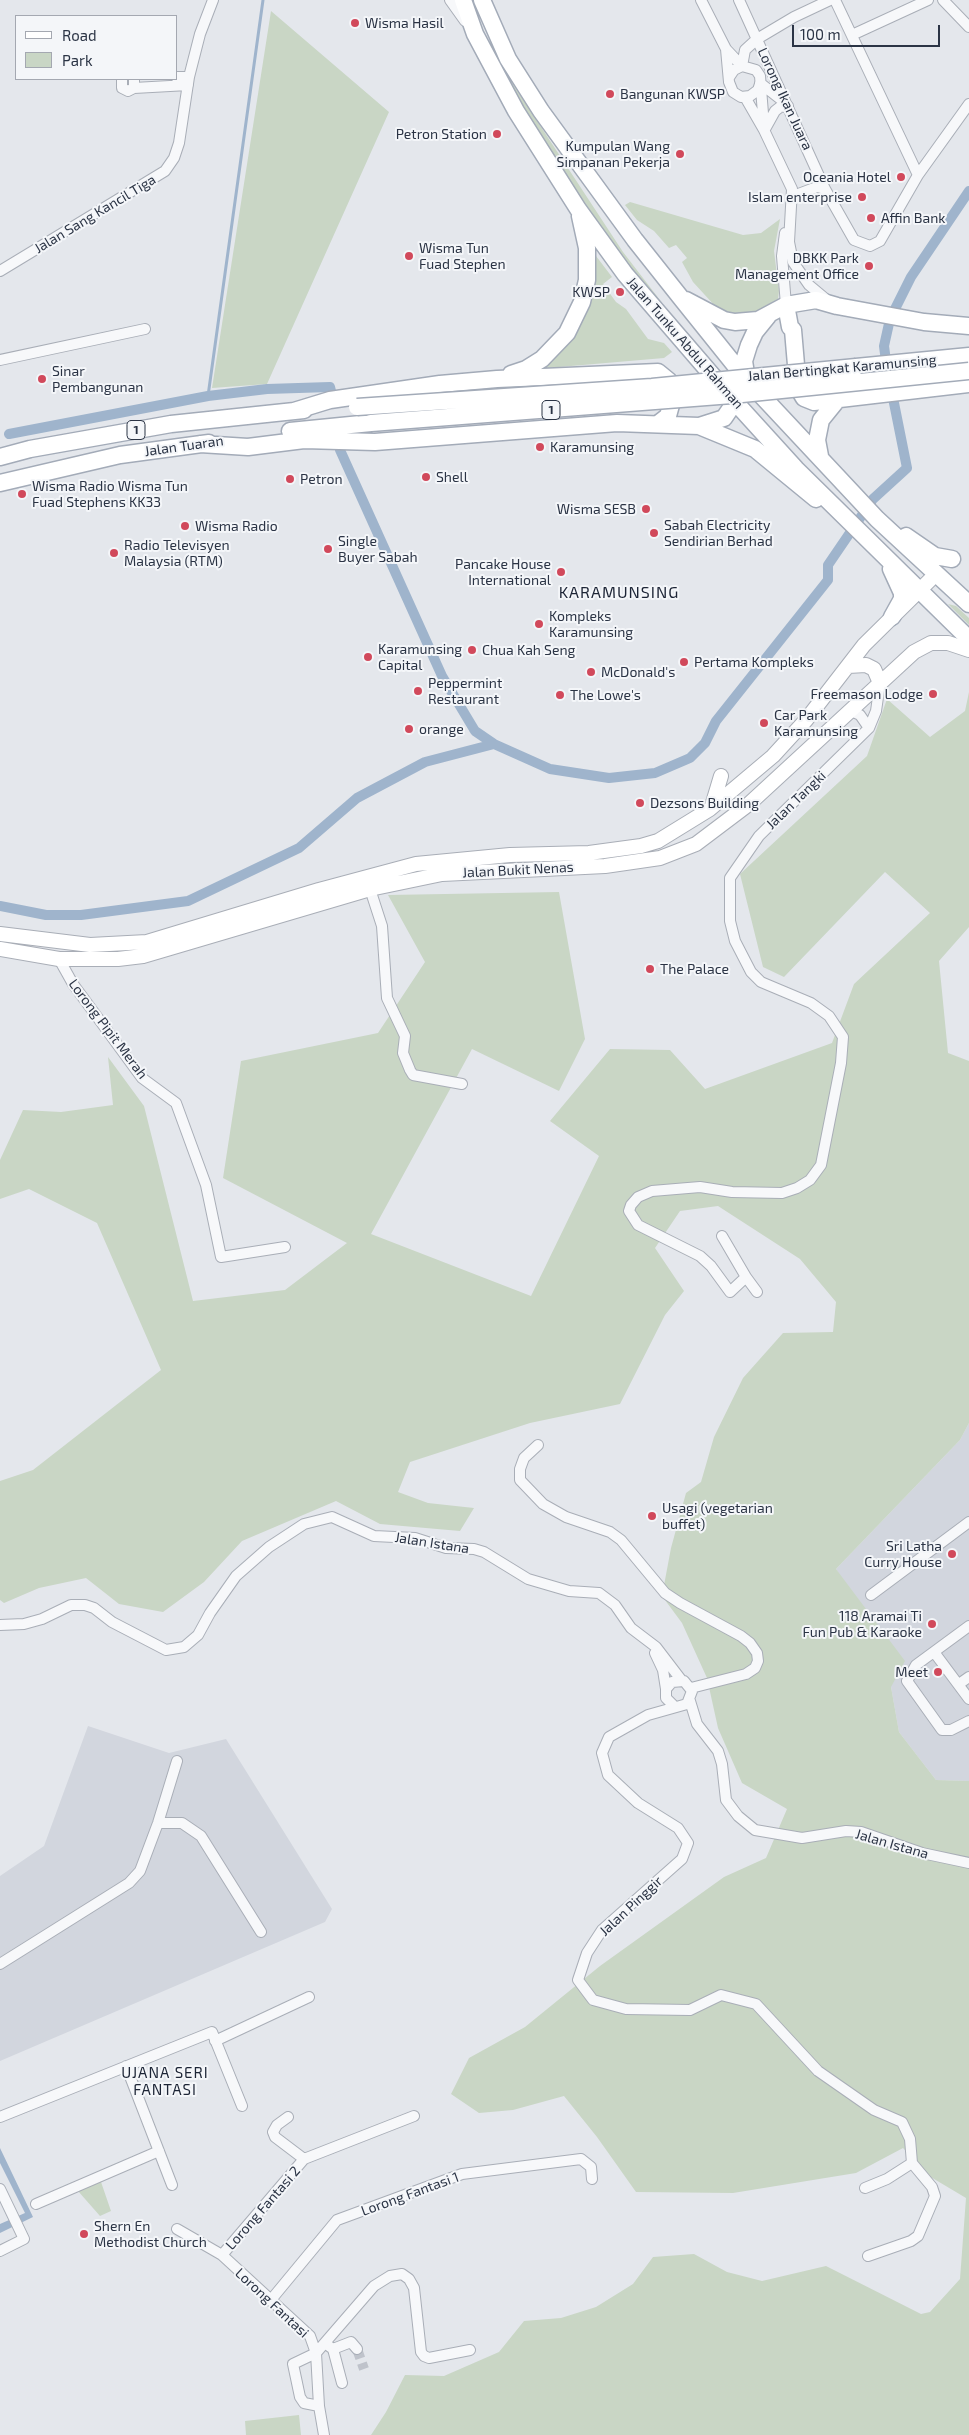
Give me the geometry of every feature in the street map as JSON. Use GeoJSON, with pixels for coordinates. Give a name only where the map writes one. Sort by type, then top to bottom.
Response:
{"type":"FeatureCollection","features":[{"type":"Feature","properties":{"kind":"main road","name":"Jalan Tunku Abdul Rahman"},"geometry":{"type":"LineString","coordinates":[[463,0],[475,34],[504,90],[578,209],[625,274],[736,403],[828,500],[969,639]]}},
{"type":"Feature","properties":{"kind":"main road","name":"Jalan Tunku Abdul Rahman"},"geometry":{"type":"LineString","coordinates":[[482,0],[508,59],[541,111],[634,240],[678,295],[746,379],[877,519],[969,604]]}},
{"type":"Feature","properties":{"kind":"main road"},"geometry":{"type":"LineString","coordinates":[[497,379],[526,369],[542,359],[567,333],[582,302],[587,280],[587,248],[578,209]]}},
{"type":"Feature","properties":{"kind":"main road"},"geometry":{"type":"LineString","coordinates":[[655,310],[668,308],[678,295],[724,320],[735,322],[758,320],[786,305],[807,301],[829,302],[837,306],[924,322],[969,326]]}},
{"type":"Feature","properties":{"kind":"main road"},"geometry":{"type":"LineString","coordinates":[[792,330],[795,327],[796,316],[807,301]]}},
{"type":"Feature","properties":{"kind":"main road"},"geometry":{"type":"LineString","coordinates":[[786,305],[792,330],[800,394],[804,398],[814,402],[969,384]]}},
{"type":"Feature","properties":{"kind":"main road"},"geometry":{"type":"LineString","coordinates":[[757,425],[746,379],[744,360],[748,345],[755,332],[770,314]]}},
{"type":"Feature","properties":{"kind":"main road","name":"Jalan Bertingkat Karamunsing"},"geometry":{"type":"LineString","coordinates":[[357,408],[652,387],[969,356]]}},
{"type":"Feature","properties":{"kind":"main road","name":"Jalan Bertingkat Karamunsing"},"geometry":{"type":"LineString","coordinates":[[371,423],[732,395],[969,371]]}},
{"type":"Feature","properties":{"kind":"main road"},"geometry":{"type":"LineString","coordinates":[[294,411],[330,400],[386,390],[497,379],[658,372],[669,381],[674,394],[668,416],[659,423]]}},
{"type":"Feature","properties":{"kind":"main road"},"geometry":{"type":"LineString","coordinates":[[699,426],[724,418],[736,403],[746,379]]}},
{"type":"Feature","properties":{"kind":"main road"},"geometry":{"type":"LineString","coordinates":[[820,456],[817,440],[821,420],[838,399]]}},
{"type":"Feature","properties":{"kind":"main road","name":"Jalan Tuaran"},"geometry":{"type":"LineString","coordinates":[[0,457],[30,449],[172,424],[294,411],[357,408]]}},
{"type":"Feature","properties":{"kind":"main road","name":"Jalan Tuaran"},"geometry":{"type":"LineString","coordinates":[[0,483],[120,455],[254,435],[371,423]]}},
{"type":"Feature","properties":{"kind":"main road"},"geometry":{"type":"LineString","coordinates":[[200,444],[248,447],[304,440],[375,442],[617,423],[659,423],[699,426],[755,449],[816,499],[828,500]]}},
{"type":"Feature","properties":{"kind":"main road"},"geometry":{"type":"LineString","coordinates":[[0,447],[30,449]]}},
{"type":"Feature","properties":{"kind":"main road"},"geometry":{"type":"LineString","coordinates":[[890,531],[905,536],[936,556],[952,559]]}},
{"type":"Feature","properties":{"kind":"main road"},"geometry":{"type":"LineString","coordinates":[[886,558],[902,593],[902,599],[892,617]]}},
{"type":"Feature","properties":{"kind":"main road","name":"Jalan Bukit Nenas"},"geometry":{"type":"LineString","coordinates":[[0,934],[90,946],[147,942],[337,885],[416,864],[510,855],[589,853],[641,846],[658,841],[710,809],[773,756],[806,720],[864,645],[936,574]]}},
{"type":"Feature","properties":{"kind":"main road","name":"Jalan Bukit Nenas"},"geometry":{"type":"LineString","coordinates":[[0,949],[59,959],[118,959],[143,956],[370,889],[442,874],[605,866],[660,858],[696,844],[749,804],[914,652],[931,643],[948,643],[969,650]]}},
{"type":"Feature","properties":{"kind":"main road"},"geometry":{"type":"LineString","coordinates":[[848,666],[866,665],[874,669],[880,683]]}},
{"type":"Feature","properties":{"kind":"main road"},"geometry":{"type":"LineString","coordinates":[[735,789],[749,793],[805,752]]}},
{"type":"Feature","properties":{"kind":"main road"},"geometry":{"type":"LineString","coordinates":[[710,809],[717,796],[721,776]]}},
{"type":"Feature","properties":{"kind":"street","name":"Jalan Sang Kancil Tiga"},"geometry":{"type":"LineString","coordinates":[[0,271],[164,172],[174,158],[179,143],[188,81],[200,34],[213,0]]}},
{"type":"Feature","properties":{"kind":"street"},"geometry":{"type":"LineString","coordinates":[[450,0],[475,34]]}},
{"type":"Feature","properties":{"kind":"street"},"geometry":{"type":"LineString","coordinates":[[702,0],[726,49],[742,66],[756,70],[760,76],[764,130]]}},
{"type":"Feature","properties":{"kind":"street","name":"Lorong Ikan Juara"},"geometry":{"type":"LineString","coordinates":[[739,0],[826,188],[850,236],[854,240],[870,246],[880,241],[918,175],[969,104]]}},
{"type":"Feature","properties":{"kind":"street"},"geometry":{"type":"LineString","coordinates":[[742,66],[745,50],[757,39],[794,17],[830,0]]}},
{"type":"Feature","properties":{"kind":"street"},"geometry":{"type":"LineString","coordinates":[[835,0],[918,175]]}},
{"type":"Feature","properties":{"kind":"street"},"geometry":{"type":"LineString","coordinates":[[852,35],[928,0]]}},
{"type":"Feature","properties":{"kind":"street"},"geometry":{"type":"LineString","coordinates":[[943,0],[969,27]]}},
{"type":"Feature","properties":{"kind":"street"},"geometry":{"type":"LineString","coordinates":[[726,49],[730,87],[733,92],[745,97],[764,130],[793,198],[789,242],[793,262],[809,285],[829,302]]}},
{"type":"Feature","properties":{"kind":"street"},"geometry":{"type":"LineString","coordinates":[[730,76],[734,70],[742,66]]}},
{"type":"Feature","properties":{"kind":"street"},"geometry":{"type":"LineString","coordinates":[[178,78],[188,81]]}},
{"type":"Feature","properties":{"kind":"street"},"geometry":{"type":"LineString","coordinates":[[122,80],[120,86],[123,90],[130,91],[134,83],[188,81]]}},
{"type":"Feature","properties":{"kind":"street"},"geometry":{"type":"LineString","coordinates":[[760,83],[772,90],[788,106]]}},
{"type":"Feature","properties":{"kind":"street"},"geometry":{"type":"LineString","coordinates":[[745,97],[754,94],[760,83]]}},
{"type":"Feature","properties":{"kind":"street"},"geometry":{"type":"LineString","coordinates":[[764,130],[775,111],[780,107],[788,106]]}},
{"type":"Feature","properties":{"kind":"street"},"geometry":{"type":"LineString","coordinates":[[793,198],[817,187],[826,188]]}},
{"type":"Feature","properties":{"kind":"street"},"geometry":{"type":"LineString","coordinates":[[786,305],[782,256],[793,198]]}},
{"type":"Feature","properties":{"kind":"street"},"geometry":{"type":"LineString","coordinates":[[0,360],[145,329]]}},
{"type":"Feature","properties":{"kind":"street","name":"Jalan Tangki"},"geometry":{"type":"LineString","coordinates":[[746,1277],[730,1292],[711,1266],[700,1256],[638,1225],[629,1211],[631,1205],[638,1197],[652,1191],[700,1187],[732,1192],[782,1193],[797,1188],[810,1180],[821,1165],[841,1063],[843,1037],[829,1016],[811,1003],[761,982],[751,972],[735,941],[730,920],[730,878],[759,836],[869,728],[874,719],[880,683]]}},
{"type":"Feature","properties":{"kind":"street"},"geometry":{"type":"LineString","coordinates":[[851,711],[860,715],[869,728]]}},
{"type":"Feature","properties":{"kind":"street"},"geometry":{"type":"LineString","coordinates":[[370,889],[382,926],[387,998],[405,1036],[403,1053],[410,1070],[413,1075],[462,1084]]}},
{"type":"Feature","properties":{"kind":"street","name":"Lorong Pipit Merah"},"geometry":{"type":"LineString","coordinates":[[59,959],[72,984],[142,1078],[176,1103],[206,1185],[222,1257],[285,1247]]}},
{"type":"Feature","properties":{"kind":"street"},"geometry":{"type":"LineString","coordinates":[[722,1236],[757,1292]]}},
{"type":"Feature","properties":{"kind":"street"},"geometry":{"type":"LineString","coordinates":[[538,1445],[524,1458],[520,1469],[520,1480],[543,1504],[566,1517],[610,1532],[627,1546],[664,1592],[680,1603],[741,1636],[750,1643],[757,1653],[758,1661],[755,1668],[746,1674],[691,1688]]}},
{"type":"Feature","properties":{"kind":"street","name":"Jalan Istana"},"geometry":{"type":"LineString","coordinates":[[0,1625],[24,1624],[42,1619],[71,1605],[85,1605],[94,1608],[112,1622],[166,1650],[184,1647],[198,1635],[210,1613],[236,1576],[268,1547],[304,1524],[332,1517],[374,1536],[415,1538],[446,1548],[474,1549],[484,1552],[528,1579],[569,1591],[599,1593],[608,1597],[631,1628],[651,1646],[656,1647],[682,1681]]}},
{"type":"Feature","properties":{"kind":"street"},"geometry":{"type":"LineString","coordinates":[[871,1595],[969,1522]]}},
{"type":"Feature","properties":{"kind":"street"},"geometry":{"type":"LineString","coordinates":[[969,1626],[916,1665],[907,1681],[942,1730],[951,1730],[969,1721]]}},
{"type":"Feature","properties":{"kind":"street"},"geometry":{"type":"LineString","coordinates":[[651,1646],[660,1661],[668,1702],[697,1724]]}},
{"type":"Feature","properties":{"kind":"street"},"geometry":{"type":"LineString","coordinates":[[934,1652],[969,1699]]}},
{"type":"Feature","properties":{"kind":"street"},"geometry":{"type":"LineString","coordinates":[[959,1684],[969,1677]]}},
{"type":"Feature","properties":{"kind":"street"},"geometry":{"type":"LineString","coordinates":[[666,1692],[672,1682],[682,1681],[691,1688]]}},
{"type":"Feature","properties":{"kind":"street"},"geometry":{"type":"LineString","coordinates":[[675,1706],[684,1706],[690,1701],[691,1688]]}},
{"type":"Feature","properties":{"kind":"street","name":"Jalan Pinggir"},"geometry":{"type":"LineString","coordinates":[[648,1716],[666,1692]]}},
{"type":"Feature","properties":{"kind":"street","name":"Jalan Istana"},"geometry":{"type":"LineString","coordinates":[[690,1701],[697,1724],[718,1751],[722,1764],[726,1800],[738,1816],[755,1830],[802,1838],[846,1832],[861,1832],[922,1853],[969,1863]]}},
{"type":"Feature","properties":{"kind":"street","name":"Jalan Pinggir"},"geometry":{"type":"LineString","coordinates":[[675,1706],[648,1716],[609,1737],[602,1753],[608,1775],[638,1804],[678,1828],[688,1843],[682,1859],[602,1930],[587,1953],[578,1980],[593,2000],[626,2009],[690,2010],[720,1995],[756,2004],[818,2071],[874,2110],[902,2122],[910,2139],[911,2161]]}},
{"type":"Feature","properties":{"kind":"street"},"geometry":{"type":"LineString","coordinates":[[0,1964],[129,1883],[140,1871],[158,1823],[177,1761]]}},
{"type":"Feature","properties":{"kind":"street"},"geometry":{"type":"LineString","coordinates":[[158,1823],[182,1823],[201,1836],[261,1932]]}},
{"type":"Feature","properties":{"kind":"street"},"geometry":{"type":"LineString","coordinates":[[0,2117],[126,2066],[213,2036],[309,1998]]}},
{"type":"Feature","properties":{"kind":"street"},"geometry":{"type":"LineString","coordinates":[[213,2036],[242,2106]]}},
{"type":"Feature","properties":{"kind":"street"},"geometry":{"type":"LineString","coordinates":[[126,2066],[172,2185]]}},
{"type":"Feature","properties":{"kind":"street","name":"Lorong Fantasi 2"},"geometry":{"type":"LineString","coordinates":[[222,2255],[304,2159],[414,2116]]}},
{"type":"Feature","properties":{"kind":"street"},"geometry":{"type":"LineString","coordinates":[[288,2117],[273,2132],[275,2137],[304,2159]]}},
{"type":"Feature","properties":{"kind":"street"},"geometry":{"type":"LineString","coordinates":[[36,2204],[159,2151]]}},
{"type":"Feature","properties":{"kind":"street","name":"Lorong Fantasi 1"},"geometry":{"type":"LineString","coordinates":[[270,2301],[337,2220],[462,2174],[581,2159],[591,2167],[592,2179]]}},
{"type":"Feature","properties":{"kind":"street"},"geometry":{"type":"LineString","coordinates":[[865,2188],[887,2178],[911,2161],[934,2191],[922,2231],[911,2241],[868,2256]]}},
{"type":"Feature","properties":{"kind":"street"},"geometry":{"type":"LineString","coordinates":[[0,2189],[24,2239],[0,2251]]}},
{"type":"Feature","properties":{"kind":"street","name":"Lorong Fantasi"},"geometry":{"type":"LineString","coordinates":[[177,2229],[222,2255],[310,2336],[316,2353],[319,2406],[324,2435]]}},
{"type":"Feature","properties":{"kind":"street"},"geometry":{"type":"LineString","coordinates":[[329,2346],[374,2286],[390,2276],[402,2274],[409,2279],[414,2288],[421,2352],[424,2356],[429,2358],[470,2350]]}},
{"type":"Feature","properties":{"kind":"street"},"geometry":{"type":"LineString","coordinates":[[319,2406],[304,2403],[300,2397],[293,2364],[329,2346],[351,2342],[356,2349]]}},
{"type":"Feature","properties":{"kind":"street"},"geometry":{"type":"LineString","coordinates":[[329,2346],[342,2384]]}},
{"type":"Feature","properties":{"kind":"shaded area"},"geometry":{"type":"Polygon","coordinates":[[[969,1423],[969,1781],[936,1780],[899,1732],[891,1687],[836,1569],[960,1440],[969,1423]]]}},
{"type":"Feature","properties":{"kind":"shaded area"},"geometry":{"type":"Polygon","coordinates":[[[88,1726],[169,1753],[226,1739],[332,1909],[325,1922],[0,2061],[0,1876],[44,1846],[88,1726]]]}},
{"type":"Feature","properties":{"kind":"green space"},"geometry":{"type":"Polygon","coordinates":[[[271,11],[389,112],[267,384],[212,388],[271,11]]]}},
{"type":"Feature","properties":{"kind":"green space"},"geometry":{"type":"Polygon","coordinates":[[[499,63],[623,252],[663,304],[619,254],[593,217],[511,92],[499,63]]]}},
{"type":"Feature","properties":{"kind":"green space"},"geometry":{"type":"Polygon","coordinates":[[[630,202],[743,235],[761,233],[780,219],[774,251],[779,291],[778,299],[748,316],[726,314],[715,306],[693,282],[682,262],[687,258],[676,245],[669,248],[654,231],[637,220],[625,205],[630,202]]]}},
{"type":"Feature","properties":{"kind":"green space"},"geometry":{"type":"Polygon","coordinates":[[[593,252],[612,277],[603,284],[616,302],[626,309],[648,339],[664,343],[672,352],[664,358],[536,369],[568,336],[593,252]]]}},
{"type":"Feature","properties":{"kind":"green space"},"geometry":{"type":"Polygon","coordinates":[[[948,604],[956,606],[969,618],[969,625],[948,604]]]}},
{"type":"Feature","properties":{"kind":"green space"},"geometry":{"type":"Polygon","coordinates":[[[969,692],[969,927],[939,961],[948,1053],[969,1061],[969,1423],[960,1440],[836,1569],[905,1661],[891,1687],[899,1732],[936,1780],[969,1781],[969,2435],[371,2435],[386,2412],[405,2375],[444,2376],[499,2352],[524,2321],[561,2318],[596,2307],[633,2284],[653,2257],[694,2254],[727,2272],[762,2281],[826,2266],[921,2314],[930,2312],[960,2279],[966,2198],[929,2176],[903,2148],[856,2173],[733,2193],[636,2192],[597,2137],[564,2096],[513,2110],[479,2113],[451,2094],[469,2058],[525,2027],[600,1966],[724,1877],[766,1858],[787,1809],[742,1783],[718,1728],[707,1678],[682,1623],[662,1596],[671,1548],[686,1493],[701,1482],[714,1437],[743,1378],[783,1333],[833,1332],[836,1302],[800,1259],[718,1206],[680,1211],[655,1248],[684,1291],[665,1315],[620,1404],[530,1423],[410,1462],[398,1492],[428,1503],[474,1508],[460,1531],[380,1524],[336,1501],[242,1541],[204,1582],[163,1612],[119,1604],[86,1578],[39,1588],[4,1603],[0,1600],[0,1481],[33,1470],[161,1370],[97,1223],[29,1189],[0,1199],[0,1160],[23,1110],[61,1112],[113,1105],[108,1057],[144,1106],[193,1301],[285,1290],[347,1243],[223,1178],[241,1061],[378,1033],[425,962],[388,895],[559,892],[585,1039],[559,1091],[472,1049],[371,1234],[531,1296],[599,1156],[550,1121],[610,1049],[670,1050],[705,1089],[832,1043],[854,984],[930,913],[885,872],[784,977],[763,967],[740,874],[867,756],[887,699],[930,737],[965,711],[969,692]]]}},
{"type":"Feature","properties":{"kind":"green space"},"geometry":{"type":"Polygon","coordinates":[[[101,2182],[111,2211],[100,2216],[78,2191],[101,2182]]]}},
{"type":"Feature","properties":{"kind":"green space"},"geometry":{"type":"Polygon","coordinates":[[[299,2415],[301,2435],[246,2435],[245,2421],[299,2415]]]}},
{"type":"Feature","properties":{"kind":"water"},"geometry":{"type":"Polygon","coordinates":[[[0,2148],[33,2217],[0,2233],[0,2224],[25,2213],[0,2163],[0,2148]]]}},
{"type":"Feature","properties":{"kind":"waterway"},"geometry":{"type":"LineString","coordinates":[[208,396],[263,0]]}},
{"type":"Feature","properties":{"kind":"waterway"},"geometry":{"type":"LineString","coordinates":[[887,369],[884,346],[890,319],[911,277],[969,191]]}},
{"type":"Feature","properties":{"kind":"waterway"},"geometry":{"type":"LineString","coordinates":[[9,434],[208,396],[267,389],[330,387],[331,391]]}},
{"type":"Feature","properties":{"kind":"waterway"},"geometry":{"type":"LineString","coordinates":[[340,450],[442,676],[475,731],[494,744],[550,769],[609,778],[655,773],[690,758],[705,743],[716,721],[828,580],[828,565],[873,499],[907,468],[891,388]]}},
{"type":"Feature","properties":{"kind":"waterway"},"geometry":{"type":"LineString","coordinates":[[0,906],[46,915],[81,915],[188,901],[299,848],[357,798],[425,762],[494,744]]}},
{"type":"Feature","properties":{"kind":"tunnel"},"geometry":{"type":"LineString","coordinates":[[357,2349],[364,2369]]}},
{"type":"Feature","properties":{"kind":"place","name":"Wisma Hasil"},"geometry":{"type":"Point","coordinates":[355,23]}},
{"type":"Feature","properties":{"kind":"place","name":"Bangunan KWSP"},"geometry":{"type":"Point","coordinates":[610,94]}},
{"type":"Feature","properties":{"kind":"place","name":"Petron Station"},"geometry":{"type":"Point","coordinates":[497,134]}},
{"type":"Feature","properties":{"kind":"place","name":"Kumpulan Wang Simpanan Pekerja"},"geometry":{"type":"Point","coordinates":[680,154]}},
{"type":"Feature","properties":{"kind":"place","name":"Oceania Hotel"},"geometry":{"type":"Point","coordinates":[901,177]}},
{"type":"Feature","properties":{"kind":"place","name":"Islam enterprise"},"geometry":{"type":"Point","coordinates":[862,197]}},
{"type":"Feature","properties":{"kind":"place","name":"Affin Bank"},"geometry":{"type":"Point","coordinates":[871,218]}},
{"type":"Feature","properties":{"kind":"place","name":"Wisma Tun Fuad Stephen"},"geometry":{"type":"Point","coordinates":[409,256]}},
{"type":"Feature","properties":{"kind":"place","name":"DBKK Park Management Office"},"geometry":{"type":"Point","coordinates":[869,266]}},
{"type":"Feature","properties":{"kind":"place","name":"KWSP"},"geometry":{"type":"Point","coordinates":[620,292]}},
{"type":"Feature","properties":{"kind":"place","name":"Sinar Pembangunan"},"geometry":{"type":"Point","coordinates":[42,379]}},
{"type":"Feature","properties":{"kind":"place","name":"Karamunsing"},"geometry":{"type":"Point","coordinates":[540,447]}},
{"type":"Feature","properties":{"kind":"place","name":"Shell"},"geometry":{"type":"Point","coordinates":[426,477]}},
{"type":"Feature","properties":{"kind":"place","name":"Petron"},"geometry":{"type":"Point","coordinates":[290,479]}},
{"type":"Feature","properties":{"kind":"place","name":"Wisma Radio Wisma Tun Fuad Stephens KK33"},"geometry":{"type":"Point","coordinates":[22,494]}},
{"type":"Feature","properties":{"kind":"place","name":"Wisma SESB"},"geometry":{"type":"Point","coordinates":[646,509]}},
{"type":"Feature","properties":{"kind":"place","name":"Wisma Radio"},"geometry":{"type":"Point","coordinates":[185,526]}},
{"type":"Feature","properties":{"kind":"place","name":"Sabah Electricity Sendirian Berhad"},"geometry":{"type":"Point","coordinates":[654,533]}},
{"type":"Feature","properties":{"kind":"place","name":"Single Buyer Sabah"},"geometry":{"type":"Point","coordinates":[328,549]}},
{"type":"Feature","properties":{"kind":"place","name":"Radio Televisyen Malaysia (RTM)"},"geometry":{"type":"Point","coordinates":[114,553]}},
{"type":"Feature","properties":{"kind":"place","name":"Pancake House International"},"geometry":{"type":"Point","coordinates":[561,572]}},
{"type":"Feature","properties":{"kind":"place","name":"Kompleks Karamunsing"},"geometry":{"type":"Point","coordinates":[539,624]}},
{"type":"Feature","properties":{"kind":"place","name":"Chua Kah Seng"},"geometry":{"type":"Point","coordinates":[472,650]}},
{"type":"Feature","properties":{"kind":"place","name":"Karamunsing Capital"},"geometry":{"type":"Point","coordinates":[368,657]}},
{"type":"Feature","properties":{"kind":"place","name":"Pertama Kompleks"},"geometry":{"type":"Point","coordinates":[684,662]}},
{"type":"Feature","properties":{"kind":"place","name":"McDonald's"},"geometry":{"type":"Point","coordinates":[591,672]}},
{"type":"Feature","properties":{"kind":"place","name":"Peppermint Restaurant"},"geometry":{"type":"Point","coordinates":[418,691]}},
{"type":"Feature","properties":{"kind":"place","name":"Freemason Lodge"},"geometry":{"type":"Point","coordinates":[933,694]}},
{"type":"Feature","properties":{"kind":"place","name":"The Lowe's"},"geometry":{"type":"Point","coordinates":[560,695]}},
{"type":"Feature","properties":{"kind":"place","name":"Car Park Karamunsing"},"geometry":{"type":"Point","coordinates":[764,723]}},
{"type":"Feature","properties":{"kind":"place","name":"orange"},"geometry":{"type":"Point","coordinates":[409,729]}},
{"type":"Feature","properties":{"kind":"place","name":"Dezsons Building"},"geometry":{"type":"Point","coordinates":[640,803]}},
{"type":"Feature","properties":{"kind":"place","name":"The Palace"},"geometry":{"type":"Point","coordinates":[650,969]}},
{"type":"Feature","properties":{"kind":"place","name":"Usagi (vegetarian buffet)"},"geometry":{"type":"Point","coordinates":[652,1516]}},
{"type":"Feature","properties":{"kind":"place","name":"Sri Latha Curry House"},"geometry":{"type":"Point","coordinates":[952,1554]}},
{"type":"Feature","properties":{"kind":"place","name":"118 Aramai Ti Fun Pub & Karaoke"},"geometry":{"type":"Point","coordinates":[932,1624]}},
{"type":"Feature","properties":{"kind":"place","name":"Meet"},"geometry":{"type":"Point","coordinates":[938,1672]}},
{"type":"Feature","properties":{"kind":"place","name":"Shern En Methodist Church"},"geometry":{"type":"Point","coordinates":[84,2234]}},
{"type":"Feature","properties":{"kind":"district","name":"KARAMUNSING"},"geometry":{"type":"Point","coordinates":[619,593]}},
{"type":"Feature","properties":{"kind":"district","name":"UJANA SERI FANTASI"},"geometry":{"type":"Point","coordinates":[165,2082]}}]}
